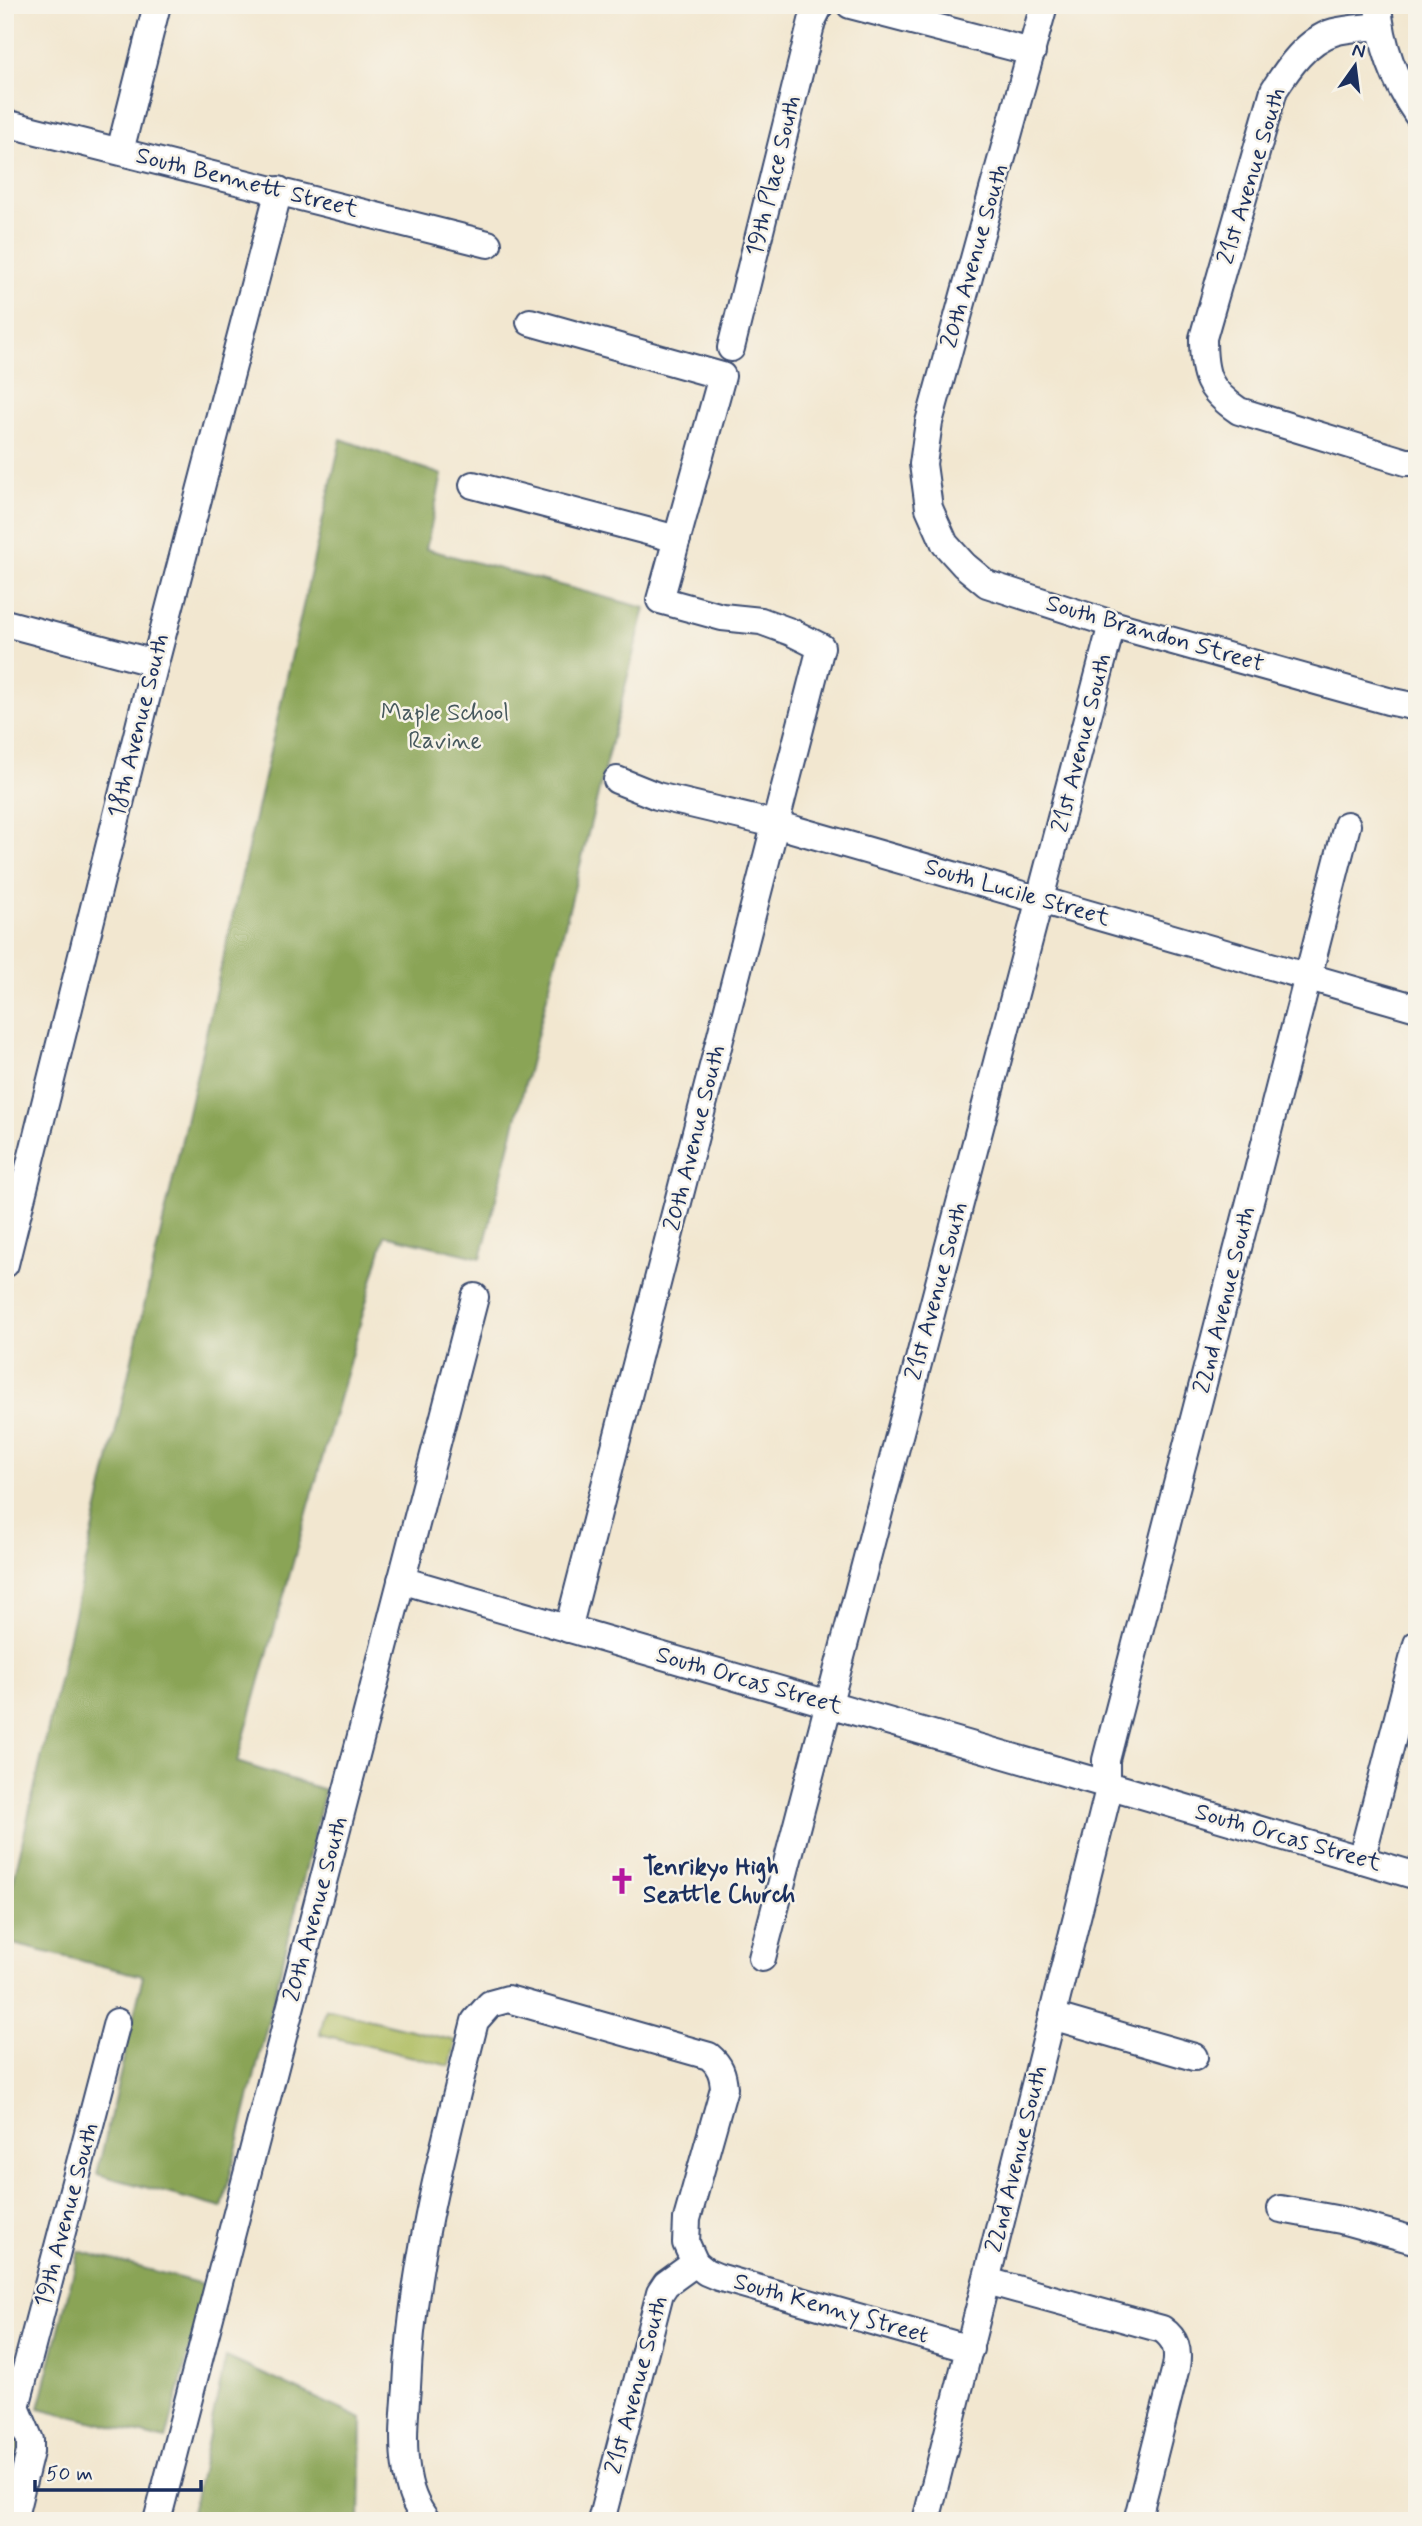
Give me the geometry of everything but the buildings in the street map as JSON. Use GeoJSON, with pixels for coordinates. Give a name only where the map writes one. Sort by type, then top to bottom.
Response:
{"type":"FeatureCollection","features":[{"type":"Feature","properties":{"kind":"street"},"geometry":{"type":"LineString","coordinates":[[120,151],[157,5]]}},
{"type":"Feature","properties":{"kind":"street","name":"19th Place South"},"geometry":{"type":"LineString","coordinates":[[731,348],[812,22],[820,5]]}},
{"type":"Feature","properties":{"kind":"street"},"geometry":{"type":"LineString","coordinates":[[850,5],[1032,52]]}},
{"type":"Feature","properties":{"kind":"street","name":"20th Avenue South"},"geometry":{"type":"LineString","coordinates":[[929,508],[923,464],[929,422],[1044,5]]}},
{"type":"Feature","properties":{"kind":"street"},"geometry":{"type":"LineString","coordinates":[[1378,15],[1399,88],[1417,114]]}},
{"type":"Feature","properties":{"kind":"street","name":"21st Avenue South"},"geometry":{"type":"LineString","coordinates":[[1378,15],[1332,32],[1309,47],[1289,66],[1274,90],[1203,338],[1203,362],[1210,386],[1222,400],[1239,411],[1406,462],[1417,462]]}},
{"type":"Feature","properties":{"kind":"street","name":"South Bennett Street"},"geometry":{"type":"LineString","coordinates":[[5,123],[488,244]]}},
{"type":"Feature","properties":{"kind":"street","name":"18th Avenue South"},"geometry":{"type":"LineString","coordinates":[[5,1264],[155,663],[279,190]]}},
{"type":"Feature","properties":{"kind":"street"},"geometry":{"type":"LineString","coordinates":[[473,485],[677,539],[722,376],[530,322]]}},
{"type":"Feature","properties":{"kind":"street","name":"South Brandon Street"},"geometry":{"type":"LineString","coordinates":[[929,508],[945,544],[964,565],[987,584],[1112,624],[1388,701],[1417,706]]}},
{"type":"Feature","properties":{"kind":"street","name":"20th Avenue South"},"geometry":{"type":"LineString","coordinates":[[568,1629],[821,647],[792,632],[761,621],[722,617],[660,600],[677,539]]}},
{"type":"Feature","properties":{"kind":"street"},"geometry":{"type":"LineString","coordinates":[[5,623],[155,663]]}},
{"type":"Feature","properties":{"kind":"street","name":"21st Avenue South"},"geometry":{"type":"LineString","coordinates":[[762,1958],[1112,624]]}},
{"type":"Feature","properties":{"kind":"street","name":"South Lucile Street"},"geometry":{"type":"LineString","coordinates":[[617,780],[657,796],[775,824],[1417,1008]]}},
{"type":"Feature","properties":{"kind":"street","name":"22nd Avenue South"},"geometry":{"type":"LineString","coordinates":[[926,2521],[1108,1786],[1106,1760],[1347,825]]}},
{"type":"Feature","properties":{"kind":"street","name":"20th Avenue South"},"geometry":{"type":"LineString","coordinates":[[157,2521],[475,1297]]}},
{"type":"Feature","properties":{"kind":"street","name":"South Orcas Street"},"geometry":{"type":"LineString","coordinates":[[401,1580],[1417,1876]]}},
{"type":"Feature","properties":{"kind":"street"},"geometry":{"type":"LineString","coordinates":[[1362,1860],[1417,1644]]}},
{"type":"Feature","properties":{"kind":"street"},"geometry":{"type":"LineString","coordinates":[[427,2521],[411,2493],[405,2467],[404,2435],[411,2325],[422,2252],[475,2021],[491,2004],[508,1999],[516,2000],[709,2056],[716,2062],[723,2074],[724,2088],[685,2232],[695,2263]]}},
{"type":"Feature","properties":{"kind":"street"},"geometry":{"type":"LineString","coordinates":[[1052,2016],[1194,2057]]}},
{"type":"Feature","properties":{"kind":"street","name":"19th Avenue South"},"geometry":{"type":"LineString","coordinates":[[13,2521],[30,2452],[30,2440],[9,2414],[117,2022]]}},
{"type":"Feature","properties":{"kind":"street"},"geometry":{"type":"LineString","coordinates":[[1281,2209],[1341,2220],[1417,2241]]}},
{"type":"Feature","properties":{"kind":"street","name":"21st Avenue South"},"geometry":{"type":"LineString","coordinates":[[601,2521],[660,2293],[666,2284],[695,2263]]}},
{"type":"Feature","properties":{"kind":"street","name":"South Kenny Street"},"geometry":{"type":"LineString","coordinates":[[695,2263],[718,2277],[970,2349]]}},
{"type":"Feature","properties":{"kind":"street"},"geometry":{"type":"LineString","coordinates":[[987,2281],[1162,2329],[1176,2344],[1176,2367],[1137,2521]]}},
{"type":"Feature","properties":{"kind":"green space","name":"Maple School Ravine"},"geometry":{"type":"Polygon","coordinates":[[[341,439],[442,475],[426,549],[645,608],[481,1258],[385,1235],[237,1762],[325,1790],[222,2208],[97,2174],[143,1976],[5,1942],[5,1918],[341,439]]]}},
{"type":"Feature","properties":{"kind":"green space"},"geometry":{"type":"Polygon","coordinates":[[[326,2009],[456,2041],[450,2066],[320,2034],[326,2009]]]}},
{"type":"Feature","properties":{"kind":"green space"},"geometry":{"type":"Polygon","coordinates":[[[79,2251],[206,2285],[166,2440],[39,2408],[79,2251]]]}},
{"type":"Feature","properties":{"kind":"green space"},"geometry":{"type":"Polygon","coordinates":[[[226,2357],[362,2419],[360,2521],[190,2521],[226,2357]]]}},
{"type":"Feature","properties":{"kind":"green space"},"geometry":{"type":"Polygon","coordinates":[[[13,2435],[20,2442],[5,2518],[6,2452],[13,2435]]]}},
{"type":"Feature","properties":{"kind":"place","name":"Tenrikyo High Seattle Church"},"geometry":{"type":"Point","coordinates":[622,1881]}}]}
